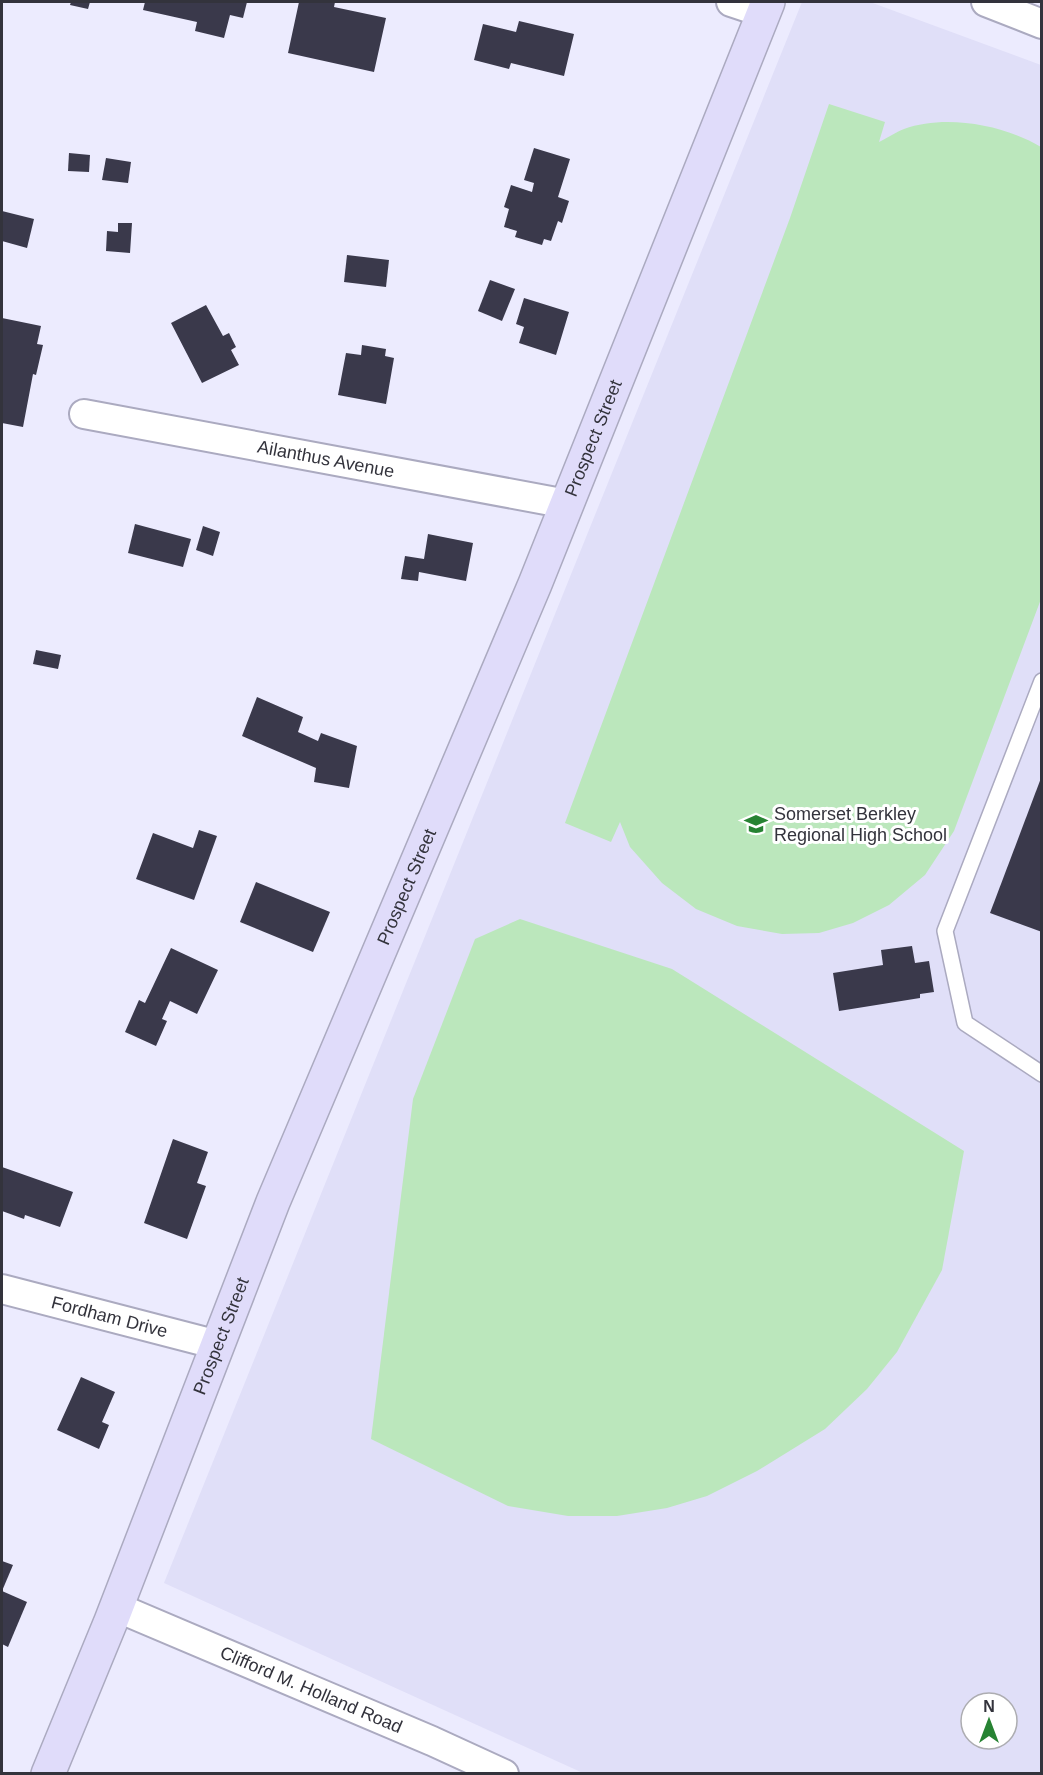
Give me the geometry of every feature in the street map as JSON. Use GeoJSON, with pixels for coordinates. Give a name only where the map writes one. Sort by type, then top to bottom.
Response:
{"type":"FeatureCollection","features":[{"type":"Feature","properties":{"kind":"street"},"geometry":{"type":"LineString","coordinates":[[730,2],[766,7]]}},
{"type":"Feature","properties":{"kind":"street"},"geometry":{"type":"LineString","coordinates":[[986,2],[1041,24]]}},
{"type":"Feature","properties":{"kind":"street","name":"Prospect Street"},"geometry":{"type":"LineString","coordinates":[[48,1773],[116,1607],[273,1202],[567,504],[766,7]]}},
{"type":"Feature","properties":{"kind":"street","name":"Ailanthus Avenue"},"geometry":{"type":"LineString","coordinates":[[84,414],[567,504]]}},
{"type":"Feature","properties":{"kind":"street","name":"Fordham Drive"},"geometry":{"type":"LineString","coordinates":[[2,1289],[218,1345]]}},
{"type":"Feature","properties":{"kind":"street","name":"Clifford M. Holland Road"},"geometry":{"type":"LineString","coordinates":[[116,1607],[504,1773]]}},
{"type":"Feature","properties":{"kind":"lane"},"geometry":{"type":"LineString","coordinates":[[1041,681],[945,932],[965,1023],[1041,1074]]}},
{"type":"Feature","properties":{"kind":"shaded area","name":"Somerset Berkley Regional High School"},"geometry":{"type":"Polygon","coordinates":[[[802,2],[870,2],[1041,65],[1041,1773],[583,1773],[164,1583],[802,2]]]}},
{"type":"Feature","properties":{"kind":"green space"},"geometry":{"type":"Polygon","coordinates":[[[829,104],[885,122],[879,142],[901,130],[920,125],[956,122],[1010,133],[1041,147],[1041,599],[954,831],[925,875],[889,905],[853,923],[819,933],[782,934],[737,926],[696,909],[662,883],[630,847],[620,822],[611,842],[565,823],[790,218],[829,104]]]}},
{"type":"Feature","properties":{"kind":"green space"},"geometry":{"type":"Polygon","coordinates":[[[520,919],[672,969],[964,1151],[942,1270],[897,1352],[867,1389],[825,1429],[757,1471],[707,1496],[667,1508],[617,1516],[568,1516],[508,1506],[371,1439],[413,1099],[475,939],[520,919]]]}},
{"type":"Feature","properties":{"kind":"building"},"geometry":{"type":"Polygon","coordinates":[[[71,2],[90,2],[88,9],[70,5],[71,2]]]}},
{"type":"Feature","properties":{"kind":"building"},"geometry":{"type":"Polygon","coordinates":[[[145,2],[247,2],[243,18],[230,15],[224,38],[195,31],[197,22],[143,10],[145,2]]]}},
{"type":"Feature","properties":{"kind":"building"},"geometry":{"type":"Polygon","coordinates":[[[299,2],[335,2],[334,7],[386,18],[374,72],[288,53],[299,2]]]}},
{"type":"Feature","properties":{"kind":"building"},"geometry":{"type":"Polygon","coordinates":[[[519,21],[574,34],[564,76],[511,63],[509,69],[474,60],[483,24],[516,32],[519,21]]]}},
{"type":"Feature","properties":{"kind":"building"},"geometry":{"type":"Polygon","coordinates":[[[534,148],[570,159],[558,197],[569,201],[562,223],[558,221],[551,241],[544,239],[542,245],[515,237],[517,231],[504,227],[509,209],[504,207],[511,185],[532,192],[534,183],[524,180],[534,148]]]}},
{"type":"Feature","properties":{"kind":"building"},"geometry":{"type":"Polygon","coordinates":[[[69,153],[90,155],[89,172],[68,171],[69,153]]]}},
{"type":"Feature","properties":{"kind":"building"},"geometry":{"type":"Polygon","coordinates":[[[106,158],[131,162],[128,183],[102,180],[106,158]]]}},
{"type":"Feature","properties":{"kind":"building"},"geometry":{"type":"Polygon","coordinates":[[[2,211],[34,219],[27,248],[2,241],[2,211]]]}},
{"type":"Feature","properties":{"kind":"building"},"geometry":{"type":"Polygon","coordinates":[[[118,223],[132,223],[130,253],[106,251],[107,231],[118,232],[118,223]]]}},
{"type":"Feature","properties":{"kind":"building"},"geometry":{"type":"Polygon","coordinates":[[[347,255],[389,260],[386,287],[344,282],[347,255]]]}},
{"type":"Feature","properties":{"kind":"building"},"geometry":{"type":"Polygon","coordinates":[[[490,280],[515,289],[502,321],[478,311],[490,280]]]}},
{"type":"Feature","properties":{"kind":"building"},"geometry":{"type":"Polygon","coordinates":[[[524,298],[569,312],[556,355],[519,343],[524,327],[516,324],[524,298]]]}},
{"type":"Feature","properties":{"kind":"building"},"geometry":{"type":"Polygon","coordinates":[[[206,305],[223,336],[229,333],[236,347],[231,350],[239,365],[202,383],[171,323],[206,305]]]}},
{"type":"Feature","properties":{"kind":"building"},"geometry":{"type":"Polygon","coordinates":[[[2,318],[41,326],[37,344],[43,345],[36,375],[33,374],[23,427],[2,423],[2,318]]]}},
{"type":"Feature","properties":{"kind":"building"},"geometry":{"type":"Polygon","coordinates":[[[362,345],[386,349],[385,356],[394,358],[386,404],[338,395],[346,353],[361,355],[362,345]]]}},
{"type":"Feature","properties":{"kind":"building"},"geometry":{"type":"Polygon","coordinates":[[[135,524],[191,539],[183,567],[128,553],[135,524]]]}},
{"type":"Feature","properties":{"kind":"building"},"geometry":{"type":"Polygon","coordinates":[[[203,526],[220,532],[213,556],[196,550],[203,526]]]}},
{"type":"Feature","properties":{"kind":"building"},"geometry":{"type":"Polygon","coordinates":[[[428,534],[473,543],[466,581],[419,572],[418,581],[401,579],[405,556],[424,559],[428,534]]]}},
{"type":"Feature","properties":{"kind":"building"},"geometry":{"type":"Polygon","coordinates":[[[36,650],[61,655],[58,669],[33,664],[36,650]]]}},
{"type":"Feature","properties":{"kind":"building"},"geometry":{"type":"Polygon","coordinates":[[[257,697],[303,717],[298,732],[318,741],[321,733],[357,746],[349,788],[314,782],[316,768],[242,736],[257,697]]]}},
{"type":"Feature","properties":{"kind":"building"},"geometry":{"type":"Polygon","coordinates":[[[1042,778],[1042,932],[990,913],[1042,778]]]}},
{"type":"Feature","properties":{"kind":"building"},"geometry":{"type":"Polygon","coordinates":[[[199,830],[217,836],[194,900],[136,879],[153,833],[193,848],[199,830]]]}},
{"type":"Feature","properties":{"kind":"building"},"geometry":{"type":"Polygon","coordinates":[[[256,882],[330,912],[313,952],[240,922],[256,882]]]}},
{"type":"Feature","properties":{"kind":"building"},"geometry":{"type":"Polygon","coordinates":[[[912,946],[915,963],[929,961],[934,992],[920,994],[920,998],[839,1011],[833,973],[883,965],[881,950],[912,946]]]}},
{"type":"Feature","properties":{"kind":"building"},"geometry":{"type":"Polygon","coordinates":[[[171,948],[218,970],[197,1014],[170,1001],[162,1019],[167,1021],[156,1046],[125,1032],[139,1000],[145,1003],[171,948]]]}},
{"type":"Feature","properties":{"kind":"building"},"geometry":{"type":"Polygon","coordinates":[[[173,1139],[208,1152],[197,1183],[206,1186],[187,1239],[144,1223],[173,1139]]]}},
{"type":"Feature","properties":{"kind":"building"},"geometry":{"type":"Polygon","coordinates":[[[2,1167],[73,1192],[60,1227],[25,1215],[24,1219],[2,1211],[2,1167]]]}},
{"type":"Feature","properties":{"kind":"building"},"geometry":{"type":"Polygon","coordinates":[[[81,1377],[115,1392],[102,1422],[109,1425],[99,1449],[57,1430],[81,1377]]]}},
{"type":"Feature","properties":{"kind":"building"},"geometry":{"type":"Polygon","coordinates":[[[2,1561],[13,1565],[2,1591],[2,1561]]]}},
{"type":"Feature","properties":{"kind":"building"},"geometry":{"type":"Polygon","coordinates":[[[2,1591],[27,1602],[8,1647],[2,1644],[2,1591]]]}},
{"type":"Feature","properties":{"kind":"place","name":"Somerset Berkley Regional High School"},"geometry":{"type":"Point","coordinates":[756,824]}}]}
